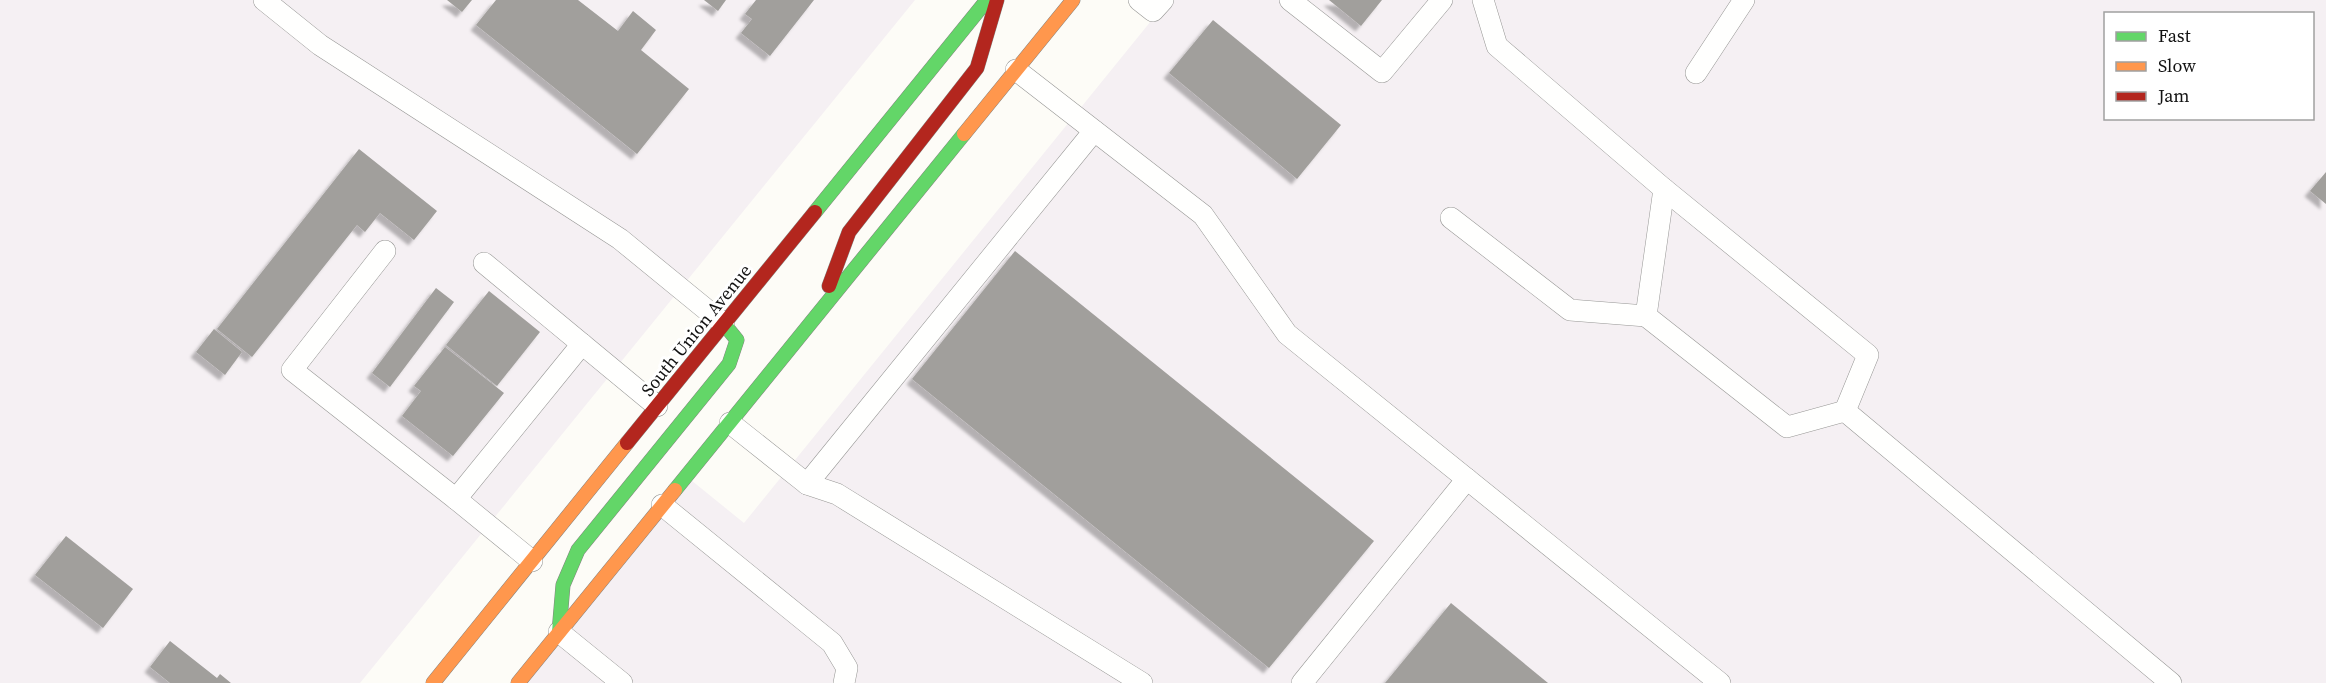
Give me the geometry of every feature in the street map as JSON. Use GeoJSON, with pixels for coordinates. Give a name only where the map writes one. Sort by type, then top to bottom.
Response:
{"type":"FeatureCollection","features":[{"type":"Feature","properties":{"kind":"main road","name":"South Union Avenue"},"geometry":{"type":"LineString","coordinates":[[433,683],[987,0]]}},
{"type":"Feature","properties":{"kind":"main road"},"geometry":{"type":"LineString","coordinates":[[819,313],[849,232],[977,68],[997,0]]}},
{"type":"Feature","properties":{"kind":"main road"},"geometry":{"type":"LineString","coordinates":[[518,683],[1073,0]]}},
{"type":"Feature","properties":{"kind":"main road"},"geometry":{"type":"LineString","coordinates":[[559,632],[563,585],[578,550],[729,364],[737,340],[724,324]]}},
{"type":"Feature","properties":{"kind":"main road"},"geometry":{"type":"LineString","coordinates":[[447,666],[451,683]]}},
{"type":"Feature","properties":{"kind":"lane"},"geometry":{"type":"LineString","coordinates":[[264,0],[321,45],[620,239],[724,324]]}},
{"type":"Feature","properties":{"kind":"lane"},"geometry":{"type":"LineString","coordinates":[[1139,0],[1153,11],[1162,0]]}},
{"type":"Feature","properties":{"kind":"lane"},"geometry":{"type":"LineString","coordinates":[[1290,0],[1382,72],[1442,0]]}},
{"type":"Feature","properties":{"kind":"lane"},"geometry":{"type":"LineString","coordinates":[[1483,0],[1497,46],[1664,189],[1868,355],[1845,411]]}},
{"type":"Feature","properties":{"kind":"lane"},"geometry":{"type":"LineString","coordinates":[[1696,73],[1744,0]]}},
{"type":"Feature","properties":{"kind":"lane"},"geometry":{"type":"LineString","coordinates":[[1016,70],[1203,215],[1287,334],[1720,683]]}},
{"type":"Feature","properties":{"kind":"lane"},"geometry":{"type":"LineString","coordinates":[[807,484],[1094,130]]}},
{"type":"Feature","properties":{"kind":"lane"},"geometry":{"type":"LineString","coordinates":[[1647,316],[1664,189]]}},
{"type":"Feature","properties":{"kind":"lane"},"geometry":{"type":"LineString","coordinates":[[1451,219],[1570,310],[1647,316],[1787,427],[1845,411]]}},
{"type":"Feature","properties":{"kind":"lane"},"geometry":{"type":"LineString","coordinates":[[385,251],[292,370],[532,561]]}},
{"type":"Feature","properties":{"kind":"lane"},"geometry":{"type":"LineString","coordinates":[[484,263],[657,406]]}},
{"type":"Feature","properties":{"kind":"lane"},"geometry":{"type":"LineString","coordinates":[[456,499],[582,344]]}},
{"type":"Feature","properties":{"kind":"lane"},"geometry":{"type":"LineString","coordinates":[[1845,411],[2170,683]]}},
{"type":"Feature","properties":{"kind":"lane"},"geometry":{"type":"LineString","coordinates":[[729,423],[807,484],[837,494],[1142,683]]}},
{"type":"Feature","properties":{"kind":"lane"},"geometry":{"type":"LineString","coordinates":[[1302,683],[1467,479]]}},
{"type":"Feature","properties":{"kind":"lane"},"geometry":{"type":"LineString","coordinates":[[662,505],[832,643],[847,668],[844,683]]}},
{"type":"Feature","properties":{"kind":"lane"},"geometry":{"type":"LineString","coordinates":[[559,632],[622,683]]}},
{"type":"Feature","properties":{"kind":"shaded area"},"geometry":{"type":"Polygon","coordinates":[[[0,0],[915,0],[360,683],[0,683],[0,0]]]}},
{"type":"Feature","properties":{"kind":"shaded area"},"geometry":{"type":"Polygon","coordinates":[[[1168,0],[2326,0],[2326,683],[518,683],[686,476],[744,523],[1168,0]]]}},
{"type":"Feature","properties":{"kind":"building"},"geometry":{"type":"Polygon","coordinates":[[[447,0],[472,0],[462,12],[447,0]]]}},
{"type":"Feature","properties":{"kind":"building"},"geometry":{"type":"Polygon","coordinates":[[[496,0],[578,0],[618,31],[633,11],[656,30],[641,50],[689,89],[637,154],[476,25],[496,0]]]}},
{"type":"Feature","properties":{"kind":"building"},"geometry":{"type":"Polygon","coordinates":[[[704,0],[726,0],[718,11],[704,0]]]}},
{"type":"Feature","properties":{"kind":"building"},"geometry":{"type":"Polygon","coordinates":[[[756,0],[814,0],[770,56],[741,33],[752,19],[745,14],[756,0]]]}},
{"type":"Feature","properties":{"kind":"building"},"geometry":{"type":"Polygon","coordinates":[[[1329,0],[1382,0],[1361,26],[1329,0]]]}},
{"type":"Feature","properties":{"kind":"building"},"geometry":{"type":"Polygon","coordinates":[[[1213,20],[1341,125],[1297,179],[1169,73],[1213,20]]]}},
{"type":"Feature","properties":{"kind":"building"},"geometry":{"type":"Polygon","coordinates":[[[359,149],[437,211],[414,240],[380,213],[365,232],[357,225],[252,357],[217,329],[359,149]]]}},
{"type":"Feature","properties":{"kind":"building"},"geometry":{"type":"Polygon","coordinates":[[[2326,172],[2326,204],[2310,191],[2326,172]]]}},
{"type":"Feature","properties":{"kind":"building"},"geometry":{"type":"Polygon","coordinates":[[[1015,251],[1374,541],[1269,668],[912,379],[1015,251]]]}},
{"type":"Feature","properties":{"kind":"building"},"geometry":{"type":"Polygon","coordinates":[[[436,288],[454,302],[390,387],[372,373],[436,288]]]}},
{"type":"Feature","properties":{"kind":"building"},"geometry":{"type":"Polygon","coordinates":[[[489,291],[540,332],[497,386],[446,345],[489,291]]]}},
{"type":"Feature","properties":{"kind":"building"},"geometry":{"type":"Polygon","coordinates":[[[214,329],[242,352],[225,375],[196,352],[214,329]]]}},
{"type":"Feature","properties":{"kind":"building"},"geometry":{"type":"Polygon","coordinates":[[[445,347],[504,393],[453,456],[402,416],[421,391],[414,386],[445,347]]]}},
{"type":"Feature","properties":{"kind":"building"},"geometry":{"type":"Polygon","coordinates":[[[66,536],[133,589],[103,628],[35,575],[66,536]]]}},
{"type":"Feature","properties":{"kind":"building"},"geometry":{"type":"Polygon","coordinates":[[[1451,603],[1548,683],[1385,683],[1451,603]]]}},
{"type":"Feature","properties":{"kind":"building"},"geometry":{"type":"Polygon","coordinates":[[[170,641],[217,678],[220,674],[231,683],[170,683],[150,667],[170,641]]]}},
{"type":"Feature","properties":{"kind":"traffic: fast"},"geometry":{"type":"LineString","coordinates":[[815,212],[987,0]]}},
{"type":"Feature","properties":{"kind":"traffic: fast"},"geometry":{"type":"LineString","coordinates":[[675,490],[964,134]]}},
{"type":"Feature","properties":{"kind":"traffic: fast"},"geometry":{"type":"LineString","coordinates":[[559,632],[563,585],[578,550],[729,364],[737,340],[724,324]]}},
{"type":"Feature","properties":{"kind":"traffic: slow"},"geometry":{"type":"LineString","coordinates":[[964,134],[1073,0]]}},
{"type":"Feature","properties":{"kind":"traffic: slow"},"geometry":{"type":"LineString","coordinates":[[433,683],[627,443]]}},
{"type":"Feature","properties":{"kind":"traffic: slow"},"geometry":{"type":"LineString","coordinates":[[518,683],[675,490]]}},
{"type":"Feature","properties":{"kind":"traffic: jam"},"geometry":{"type":"LineString","coordinates":[[829,286],[849,232],[977,68],[997,0]]}},
{"type":"Feature","properties":{"kind":"traffic: jam"},"geometry":{"type":"LineString","coordinates":[[627,443],[815,212]]}}]}
